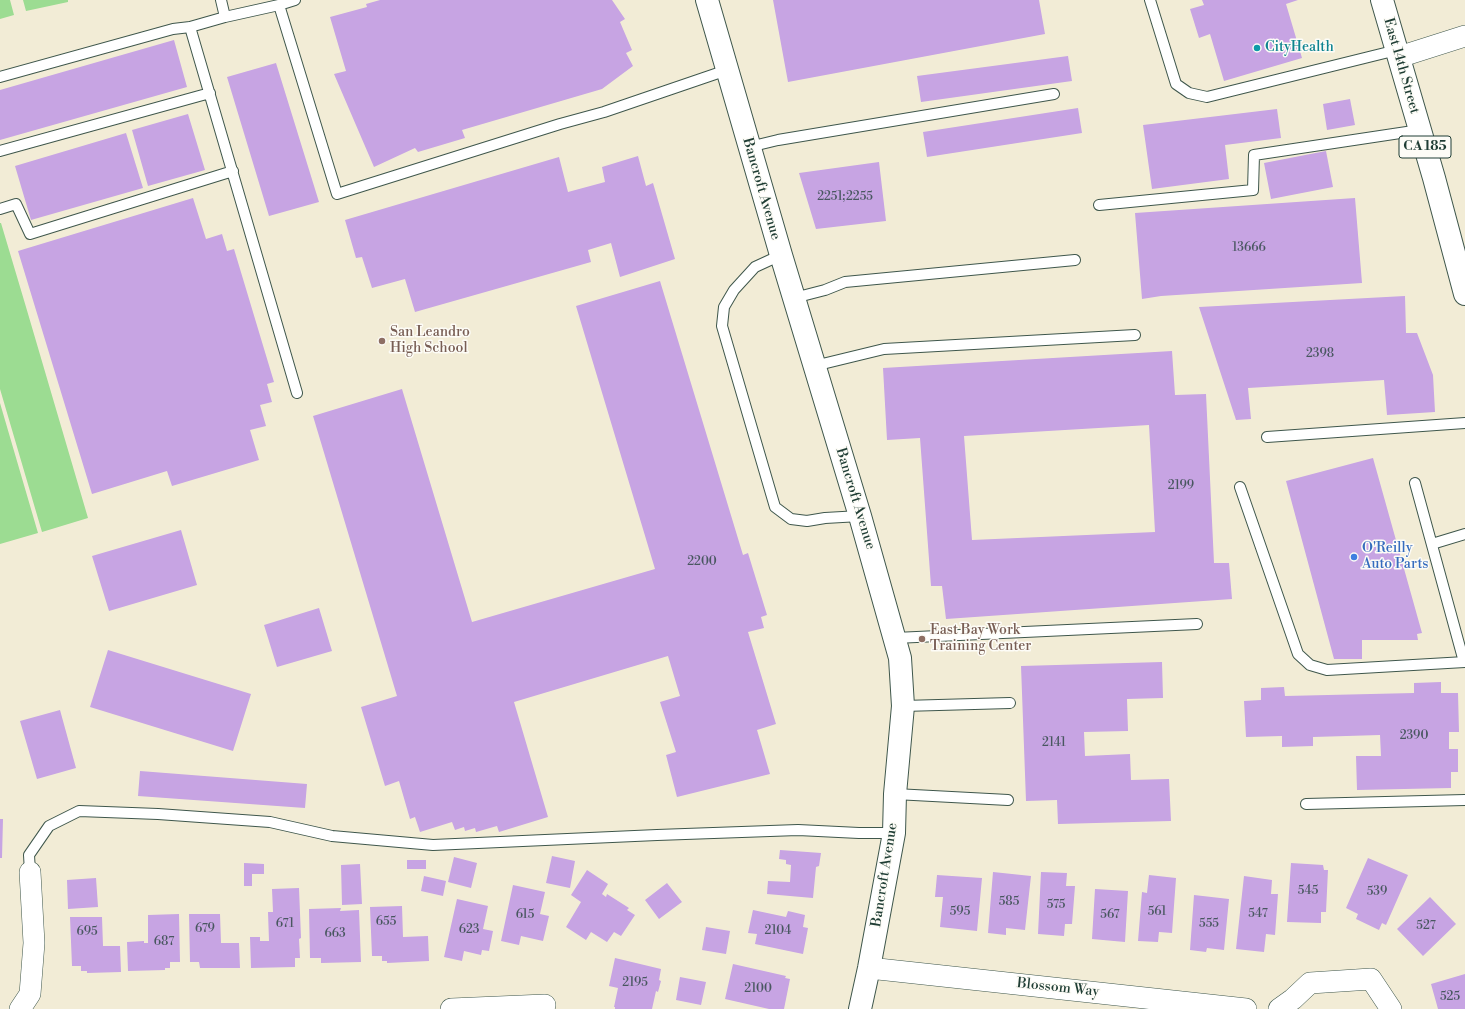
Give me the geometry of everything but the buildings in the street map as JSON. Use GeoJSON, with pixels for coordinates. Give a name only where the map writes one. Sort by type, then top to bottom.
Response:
{"type":"FeatureCollection","features":[{"type":"Feature","properties":{"kind":"main road","name":"Bancroft Avenue"},"geometry":{"type":"LineString","coordinates":[[707,0],[781,255],[860,516],[900,658],[903,706],[895,794],[894,833],[860,1009]]}},
{"type":"Feature","properties":{"kind":"main road","name":"East 14th Street"},"geometry":{"type":"LineString","coordinates":[[1382,0],[1420,130],[1465,294]]}},
{"type":"Feature","properties":{"kind":"street"},"geometry":{"type":"LineString","coordinates":[[1398,53],[1465,36]]}},
{"type":"Feature","properties":{"kind":"street"},"geometry":{"type":"LineString","coordinates":[[20,1009],[30,994],[34,943],[30,872]]}},
{"type":"Feature","properties":{"kind":"street","name":"Blossom Way"},"geometry":{"type":"LineString","coordinates":[[869,968],[1246,1009]]}},
{"type":"Feature","properties":{"kind":"street"},"geometry":{"type":"LineString","coordinates":[[1279,1009],[1293,999],[1310,983],[1371,979],[1391,1009]]}},
{"type":"Feature","properties":{"kind":"street"},"geometry":{"type":"LineString","coordinates":[[451,1009],[544,1007]]}},
{"type":"Feature","properties":{"kind":"lane"},"geometry":{"type":"LineString","coordinates":[[221,0],[225,17]]}},
{"type":"Feature","properties":{"kind":"lane"},"geometry":{"type":"LineString","coordinates":[[0,77],[173,29],[190,27],[295,0]]}},
{"type":"Feature","properties":{"kind":"lane"},"geometry":{"type":"LineString","coordinates":[[1150,0],[1176,84],[1189,93],[1206,97],[1398,53]]}},
{"type":"Feature","properties":{"kind":"lane"},"geometry":{"type":"LineString","coordinates":[[278,5],[337,194],[560,124],[604,112],[727,70]]}},
{"type":"Feature","properties":{"kind":"lane"},"geometry":{"type":"LineString","coordinates":[[190,27],[297,393]]}},
{"type":"Feature","properties":{"kind":"lane"},"geometry":{"type":"LineString","coordinates":[[0,150],[210,93]]}},
{"type":"Feature","properties":{"kind":"lane"},"geometry":{"type":"LineString","coordinates":[[749,147],[778,140],[1054,94]]}},
{"type":"Feature","properties":{"kind":"lane"},"geometry":{"type":"LineString","coordinates":[[1100,205],[1253,190],[1254,155],[1420,130]]}},
{"type":"Feature","properties":{"kind":"lane"},"geometry":{"type":"LineString","coordinates":[[0,209],[16,204],[30,234],[232,171]]}},
{"type":"Feature","properties":{"kind":"lane"},"geometry":{"type":"LineString","coordinates":[[781,255],[755,267],[734,290],[724,307],[722,326],[775,507],[791,519],[806,522],[825,518],[860,516]]}},
{"type":"Feature","properties":{"kind":"lane"},"geometry":{"type":"LineString","coordinates":[[794,298],[825,290],[845,282],[1075,260]]}},
{"type":"Feature","properties":{"kind":"lane"},"geometry":{"type":"LineString","coordinates":[[814,366],[884,349],[1135,335]]}},
{"type":"Feature","properties":{"kind":"lane"},"geometry":{"type":"LineString","coordinates":[[1267,437],[1465,423]]}},
{"type":"Feature","properties":{"kind":"lane"},"geometry":{"type":"LineString","coordinates":[[1240,487],[1298,654],[1310,665],[1327,670],[1465,662],[1415,483]]}},
{"type":"Feature","properties":{"kind":"lane"},"geometry":{"type":"LineString","coordinates":[[1432,544],[1465,534]]}},
{"type":"Feature","properties":{"kind":"lane"},"geometry":{"type":"LineString","coordinates":[[895,638],[1197,624]]}},
{"type":"Feature","properties":{"kind":"lane"},"geometry":{"type":"LineString","coordinates":[[903,706],[1010,703]]}},
{"type":"Feature","properties":{"kind":"lane"},"geometry":{"type":"LineString","coordinates":[[895,794],[1008,800]]}},
{"type":"Feature","properties":{"kind":"lane"},"geometry":{"type":"LineString","coordinates":[[1306,804],[1465,800]]}},
{"type":"Feature","properties":{"kind":"lane"},"geometry":{"type":"LineString","coordinates":[[30,872],[29,855],[49,826],[79,811],[158,814],[270,822],[332,836],[433,845],[798,830],[894,833]]}},
{"type":"Feature","properties":{"kind":"green space"},"geometry":{"type":"Polygon","coordinates":[[[0,0],[10,0],[14,15],[0,19],[0,0]]]}},
{"type":"Feature","properties":{"kind":"green space"},"geometry":{"type":"Polygon","coordinates":[[[23,0],[68,0],[68,2],[26,11],[23,0]]]}},
{"type":"Feature","properties":{"kind":"green space"},"geometry":{"type":"Polygon","coordinates":[[[0,223],[88,518],[42,532],[0,389],[0,223]]]}},
{"type":"Feature","properties":{"kind":"green space"},"geometry":{"type":"Polygon","coordinates":[[[0,403],[38,533],[0,544],[0,403]]]}},
{"type":"Feature","properties":{"kind":"place","name":"CityHealth"},"geometry":{"type":"Point","coordinates":[1257,48]}},
{"type":"Feature","properties":{"kind":"place","name":"San Leandro High School"},"geometry":{"type":"Point","coordinates":[382,341]}},
{"type":"Feature","properties":{"kind":"place","name":"O'Reilly Auto Parts"},"geometry":{"type":"Point","coordinates":[1354,557]}},
{"type":"Feature","properties":{"kind":"place","name":"East Bay Work Training Center"},"geometry":{"type":"Point","coordinates":[922,639]}}]}
